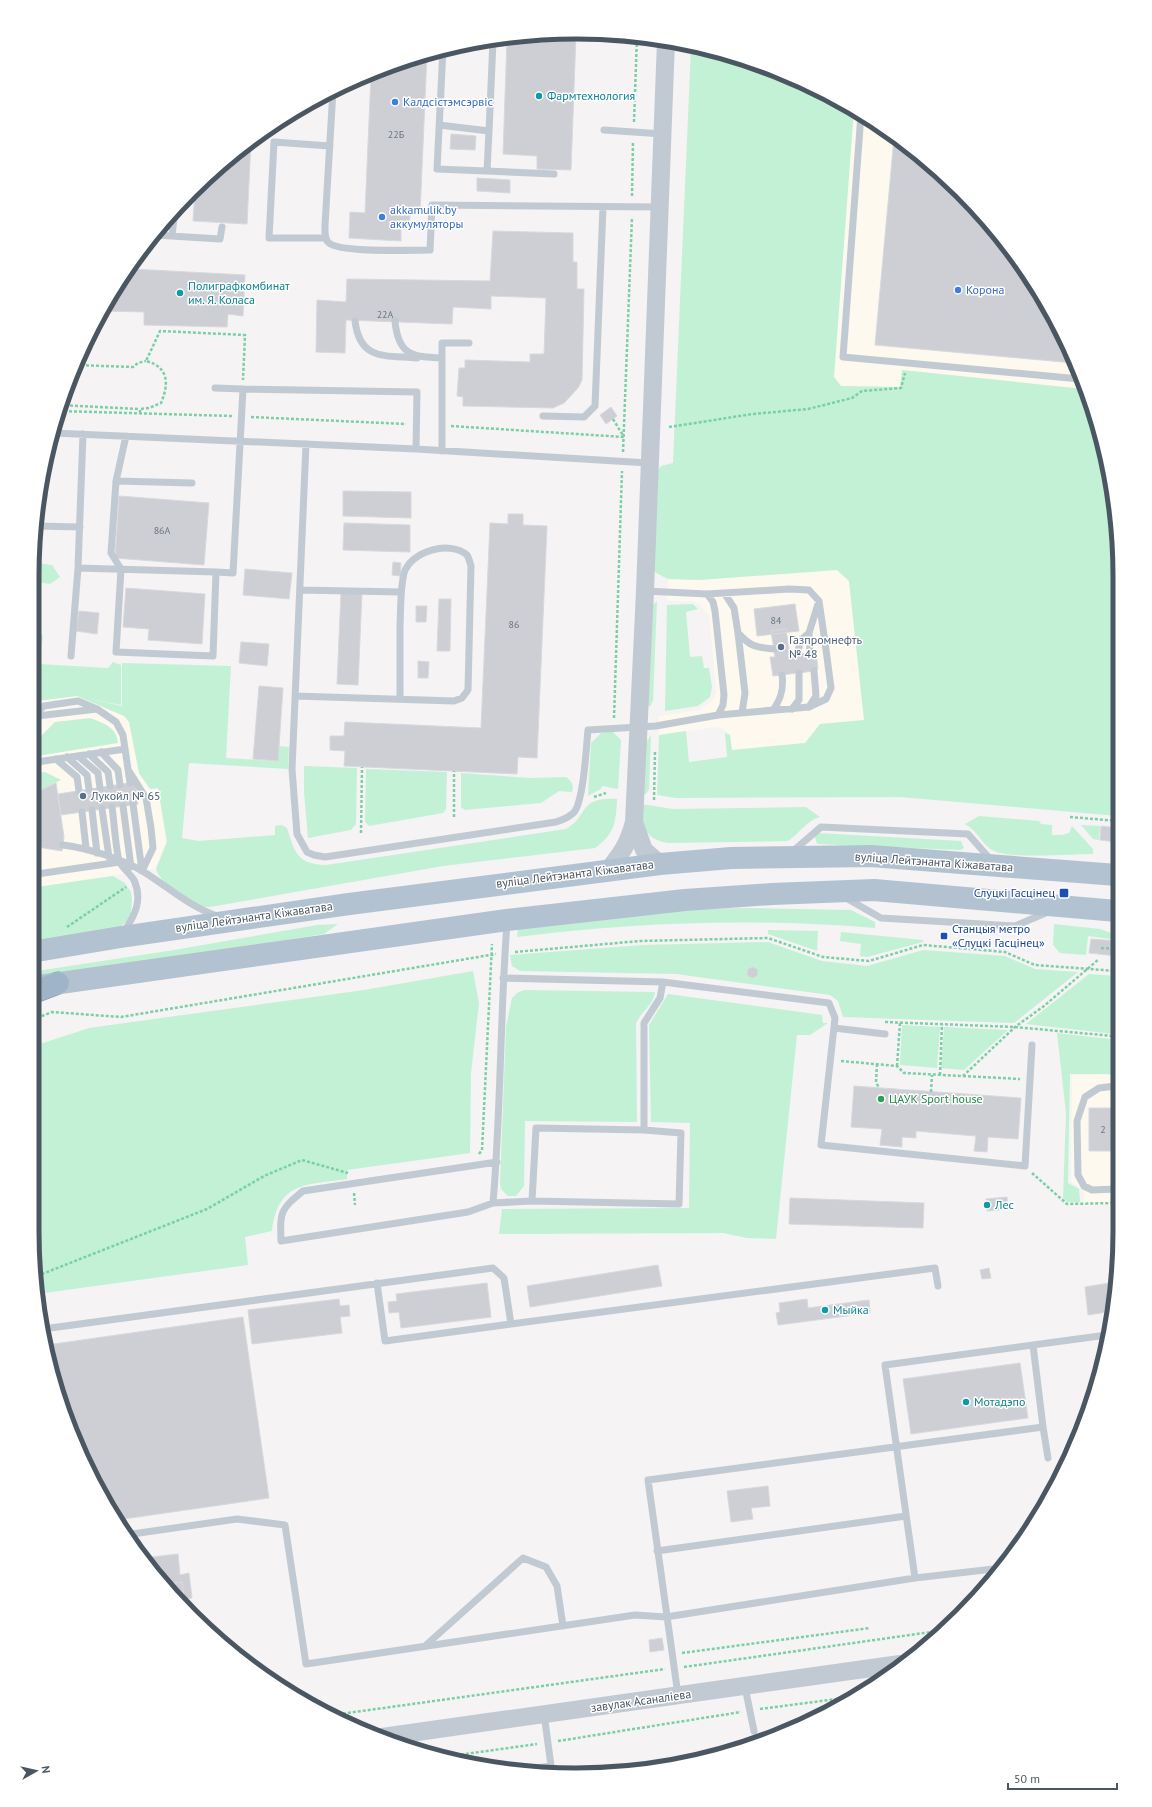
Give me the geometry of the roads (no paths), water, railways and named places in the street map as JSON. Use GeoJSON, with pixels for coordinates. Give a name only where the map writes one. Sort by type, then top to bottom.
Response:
{"type":"FeatureCollection","features":[{"type":"Feature","properties":{"kind":"highway"},"geometry":{"type":"LineString","coordinates":[[39,990],[58,983]]}},
{"type":"Feature","properties":{"kind":"main road","name":"вуліца Лейтэнанта Кіжаватава"},"geometry":{"type":"LineString","coordinates":[[39,951],[121,936],[402,896],[608,870],[731,858],[871,856],[1113,875]]}},
{"type":"Feature","properties":{"kind":"main road"},"geometry":{"type":"LineString","coordinates":[[39,986],[507,920],[678,900],[874,890],[1113,911]]}},
{"type":"Feature","properties":{"kind":"street"},"geometry":{"type":"LineString","coordinates":[[608,870],[624,852],[630,840],[634,822],[645,591],[666,47]]}},
{"type":"Feature","properties":{"kind":"street"},"geometry":{"type":"LineString","coordinates":[[634,822],[644,850],[660,864]]}},
{"type":"Feature","properties":{"kind":"street","name":"завулак Асаналіева"},"geometry":{"type":"LineString","coordinates":[[392,1736],[891,1665]]}},
{"type":"Feature","properties":{"kind":"lane"},"geometry":{"type":"LineString","coordinates":[[487,171],[493,46]]}},
{"type":"Feature","properties":{"kind":"lane"},"geometry":{"type":"LineString","coordinates":[[443,56],[437,169],[554,174]]}},
{"type":"Feature","properties":{"kind":"lane"},"geometry":{"type":"LineString","coordinates":[[333,97],[325,225],[326,238],[329,244],[340,247],[379,250],[430,250],[432,205],[660,207]]}},
{"type":"Feature","properties":{"kind":"lane"},"geometry":{"type":"LineString","coordinates":[[860,121],[843,357],[1075,379]]}},
{"type":"Feature","properties":{"kind":"lane"},"geometry":{"type":"LineString","coordinates":[[439,125],[489,131]]}},
{"type":"Feature","properties":{"kind":"lane"},"geometry":{"type":"LineString","coordinates":[[604,130],[663,134]]}},
{"type":"Feature","properties":{"kind":"lane"},"geometry":{"type":"LineString","coordinates":[[326,238],[269,238],[274,142],[330,146]]}},
{"type":"Feature","properties":{"kind":"lane"},"geometry":{"type":"LineString","coordinates":[[543,416],[584,417],[595,406],[603,207]]}},
{"type":"Feature","properties":{"kind":"lane"},"geometry":{"type":"LineString","coordinates":[[172,236],[174,220]]}},
{"type":"Feature","properties":{"kind":"lane"},"geometry":{"type":"LineString","coordinates":[[161,235],[220,239],[222,227]]}},
{"type":"Feature","properties":{"kind":"lane"},"geometry":{"type":"LineString","coordinates":[[355,321],[356,332],[360,343],[367,350],[376,354],[417,358],[442,358]]}},
{"type":"Feature","properties":{"kind":"lane"},"geometry":{"type":"LineString","coordinates":[[395,321],[396,332],[400,342],[406,350],[417,358]]}},
{"type":"Feature","properties":{"kind":"lane"},"geometry":{"type":"LineString","coordinates":[[442,451],[442,343],[469,343]]}},
{"type":"Feature","properties":{"kind":"lane"},"geometry":{"type":"LineString","coordinates":[[215,388],[417,392],[416,449]]}},
{"type":"Feature","properties":{"kind":"lane"},"geometry":{"type":"LineString","coordinates":[[78,568],[233,573],[243,388]]}},
{"type":"Feature","properties":{"kind":"lane"},"geometry":{"type":"LineString","coordinates":[[58,433],[416,449],[650,463]]}},
{"type":"Feature","properties":{"kind":"lane"},"geometry":{"type":"LineString","coordinates":[[71,656],[78,568],[83,434]]}},
{"type":"Feature","properties":{"kind":"lane"},"geometry":{"type":"LineString","coordinates":[[126,436],[116,481],[111,553],[121,569],[116,652],[213,656],[216,572]]}},
{"type":"Feature","properties":{"kind":"lane"},"geometry":{"type":"LineString","coordinates":[[306,444],[292,769],[297,834],[307,852],[325,857],[556,822],[570,816],[574,811],[579,798],[588,730],[656,726],[718,715],[809,707],[826,699],[831,688],[818,601],[809,590],[789,589],[725,594],[645,591]]}},
{"type":"Feature","properties":{"kind":"lane"},"geometry":{"type":"LineString","coordinates":[[116,481],[192,483]]}},
{"type":"Feature","properties":{"kind":"lane"},"geometry":{"type":"LineString","coordinates":[[42,526],[80,527]]}},
{"type":"Feature","properties":{"kind":"lane"},"geometry":{"type":"LineString","coordinates":[[295,696],[400,698],[454,701],[462,698],[468,690],[471,566],[468,556],[459,550],[442,549],[427,551],[415,558],[405,571],[401,592],[400,698]]}},
{"type":"Feature","properties":{"kind":"lane"},"geometry":{"type":"LineString","coordinates":[[300,590],[401,592]]}},
{"type":"Feature","properties":{"kind":"lane"},"geometry":{"type":"LineString","coordinates":[[707,594],[713,602],[715,611],[724,695],[723,705],[718,715]]}},
{"type":"Feature","properties":{"kind":"lane"},"geometry":{"type":"LineString","coordinates":[[725,594],[734,608],[738,633],[745,693],[742,713]]}},
{"type":"Feature","properties":{"kind":"lane"},"geometry":{"type":"LineString","coordinates":[[810,653],[809,633],[818,601]]}},
{"type":"Feature","properties":{"kind":"lane"},"geometry":{"type":"LineString","coordinates":[[738,633],[748,644],[758,648],[774,649]]}},
{"type":"Feature","properties":{"kind":"lane"},"geometry":{"type":"LineString","coordinates":[[797,654],[802,640],[809,633]]}},
{"type":"Feature","properties":{"kind":"lane"},"geometry":{"type":"LineString","coordinates":[[809,707],[816,696],[814,671]]}},
{"type":"Feature","properties":{"kind":"lane"},"geometry":{"type":"LineString","coordinates":[[792,709],[799,700],[799,673]]}},
{"type":"Feature","properties":{"kind":"lane"},"geometry":{"type":"LineString","coordinates":[[773,710],[781,700],[783,683],[782,675]]}},
{"type":"Feature","properties":{"kind":"lane"},"geometry":{"type":"LineString","coordinates":[[39,710],[44,706],[78,701],[97,709],[116,722],[123,735],[130,783]]}},
{"type":"Feature","properties":{"kind":"lane"},"geometry":{"type":"LineString","coordinates":[[39,716],[97,709]]}},
{"type":"Feature","properties":{"kind":"lane"},"geometry":{"type":"LineString","coordinates":[[39,762],[125,749]]}},
{"type":"Feature","properties":{"kind":"lane"},"geometry":{"type":"LineString","coordinates":[[101,752],[118,770],[120,785]]}},
{"type":"Feature","properties":{"kind":"lane"},"geometry":{"type":"LineString","coordinates":[[89,754],[108,772],[110,786]]}},
{"type":"Feature","properties":{"kind":"lane"},"geometry":{"type":"LineString","coordinates":[[78,756],[98,773],[100,788]]}},
{"type":"Feature","properties":{"kind":"lane"},"geometry":{"type":"LineString","coordinates":[[67,757],[88,775],[89,789]]}},
{"type":"Feature","properties":{"kind":"lane"},"geometry":{"type":"LineString","coordinates":[[56,759],[77,777],[79,791]]}},
{"type":"Feature","properties":{"kind":"lane"},"geometry":{"type":"LineString","coordinates":[[128,768],[146,798],[152,828],[153,848],[142,871]]}},
{"type":"Feature","properties":{"kind":"lane"},"geometry":{"type":"LineString","coordinates":[[133,804],[142,871]]}},
{"type":"Feature","properties":{"kind":"lane"},"geometry":{"type":"LineString","coordinates":[[123,806],[131,867]]}},
{"type":"Feature","properties":{"kind":"lane"},"geometry":{"type":"LineString","coordinates":[[112,808],[120,862],[133,880],[137,893],[138,906],[134,917],[121,936]]}},
{"type":"Feature","properties":{"kind":"lane"},"geometry":{"type":"LineString","coordinates":[[102,809],[109,857]]}},
{"type":"Feature","properties":{"kind":"lane"},"geometry":{"type":"LineString","coordinates":[[92,810],[97,853]]}},
{"type":"Feature","properties":{"kind":"lane"},"geometry":{"type":"LineString","coordinates":[[82,812],[86,848]]}},
{"type":"Feature","properties":{"kind":"lane"},"geometry":{"type":"LineString","coordinates":[[785,858],[821,827],[968,834],[996,866]]}},
{"type":"Feature","properties":{"kind":"lane"},"geometry":{"type":"LineString","coordinates":[[63,845],[86,848],[142,871],[200,910],[232,921]]}},
{"type":"Feature","properties":{"kind":"lane"},"geometry":{"type":"LineString","coordinates":[[39,874],[120,862]]}},
{"type":"Feature","properties":{"kind":"lane"},"geometry":{"type":"LineString","coordinates":[[493,1203],[497,1162],[503,978],[507,920]]}},
{"type":"Feature","properties":{"kind":"lane"},"geometry":{"type":"LineString","coordinates":[[503,978],[663,982],[829,1003],[835,1018],[821,1145],[1025,1166],[1032,1045]]}},
{"type":"Feature","properties":{"kind":"lane"},"geometry":{"type":"LineString","coordinates":[[644,1130],[644,1023],[660,998],[663,982]]}},
{"type":"Feature","properties":{"kind":"lane"},"geometry":{"type":"LineString","coordinates":[[834,1028],[885,1034]]}},
{"type":"Feature","properties":{"kind":"lane"},"geometry":{"type":"LineString","coordinates":[[1113,1086],[1099,1088],[1085,1096],[1077,1121],[1078,1175],[1084,1186],[1092,1190],[1113,1189]]}},
{"type":"Feature","properties":{"kind":"lane"},"geometry":{"type":"LineString","coordinates":[[497,1162],[353,1185],[303,1191],[285,1206],[280,1221],[281,1241],[468,1212],[493,1203],[532,1201],[679,1204],[681,1133],[644,1130],[536,1128],[532,1201]]}},
{"type":"Feature","properties":{"kind":"lane"},"geometry":{"type":"LineString","coordinates":[[48,1328],[493,1268],[504,1278],[511,1324]]}},
{"type":"Feature","properties":{"kind":"lane"},"geometry":{"type":"LineString","coordinates":[[377,1283],[385,1342],[935,1268],[938,1286]]}},
{"type":"Feature","properties":{"kind":"lane"},"geometry":{"type":"LineString","coordinates":[[915,1578],[885,1365],[1103,1336]]}},
{"type":"Feature","properties":{"kind":"lane"},"geometry":{"type":"LineString","coordinates":[[1033,1345],[1048,1458]]}},
{"type":"Feature","properties":{"kind":"lane"},"geometry":{"type":"LineString","coordinates":[[678,1696],[648,1480],[896,1448],[1043,1427]]}},
{"type":"Feature","properties":{"kind":"lane"},"geometry":{"type":"LineString","coordinates":[[657,1551],[906,1516]]}},
{"type":"Feature","properties":{"kind":"lane"},"geometry":{"type":"LineString","coordinates":[[134,1535],[237,1519],[285,1525],[306,1664],[635,1615],[666,1617],[915,1578],[993,1569]]}},
{"type":"Feature","properties":{"kind":"lane"},"geometry":{"type":"LineString","coordinates":[[424,1646],[523,1558],[546,1568],[557,1586],[563,1626]]}},
{"type":"Feature","properties":{"kind":"lane"},"geometry":{"type":"LineString","coordinates":[[745,1686],[754,1731]]}},
{"type":"Feature","properties":{"kind":"lane"},"geometry":{"type":"LineString","coordinates":[[544,1714],[552,1767]]}},
{"type":"Feature","properties":{"kind":"place","name":"Фармтехнология"},"geometry":{"type":"Point","coordinates":[539,96]}},
{"type":"Feature","properties":{"kind":"place","name":"Калдсістэмсэрвіс"},"geometry":{"type":"Point","coordinates":[395,102]}},
{"type":"Feature","properties":{"kind":"place","name":"akkamulik.by аккумуляторы"},"geometry":{"type":"Point","coordinates":[382,217]}},
{"type":"Feature","properties":{"kind":"place","name":"Корона"},"geometry":{"type":"Point","coordinates":[958,290]}},
{"type":"Feature","properties":{"kind":"place","name":"Полиграфкомбинат им. Я. Коласа"},"geometry":{"type":"Point","coordinates":[180,293]}},
{"type":"Feature","properties":{"kind":"place","name":"Газпромнефть № 48"},"geometry":{"type":"Point","coordinates":[781,647]}},
{"type":"Feature","properties":{"kind":"place","name":"Лукойл № 65"},"geometry":{"type":"Point","coordinates":[83,796]}},
{"type":"Feature","properties":{"kind":"place","name":"Слуцкі Гасцінец"},"geometry":{"type":"Point","coordinates":[1064,893]}},
{"type":"Feature","properties":{"kind":"place","name":"Станцыя метро «Слуцкі Гасцінец»"},"geometry":{"type":"Point","coordinates":[944,936]}},
{"type":"Feature","properties":{"kind":"place","name":"ЦАУК Sport house"},"geometry":{"type":"Point","coordinates":[881,1099]}},
{"type":"Feature","properties":{"kind":"place","name":"Лес"},"geometry":{"type":"Point","coordinates":[987,1205]}},
{"type":"Feature","properties":{"kind":"place","name":"Мыйка"},"geometry":{"type":"Point","coordinates":[825,1310]}},
{"type":"Feature","properties":{"kind":"place","name":"Мотадэпо"},"geometry":{"type":"Point","coordinates":[966,1402]}}]}
